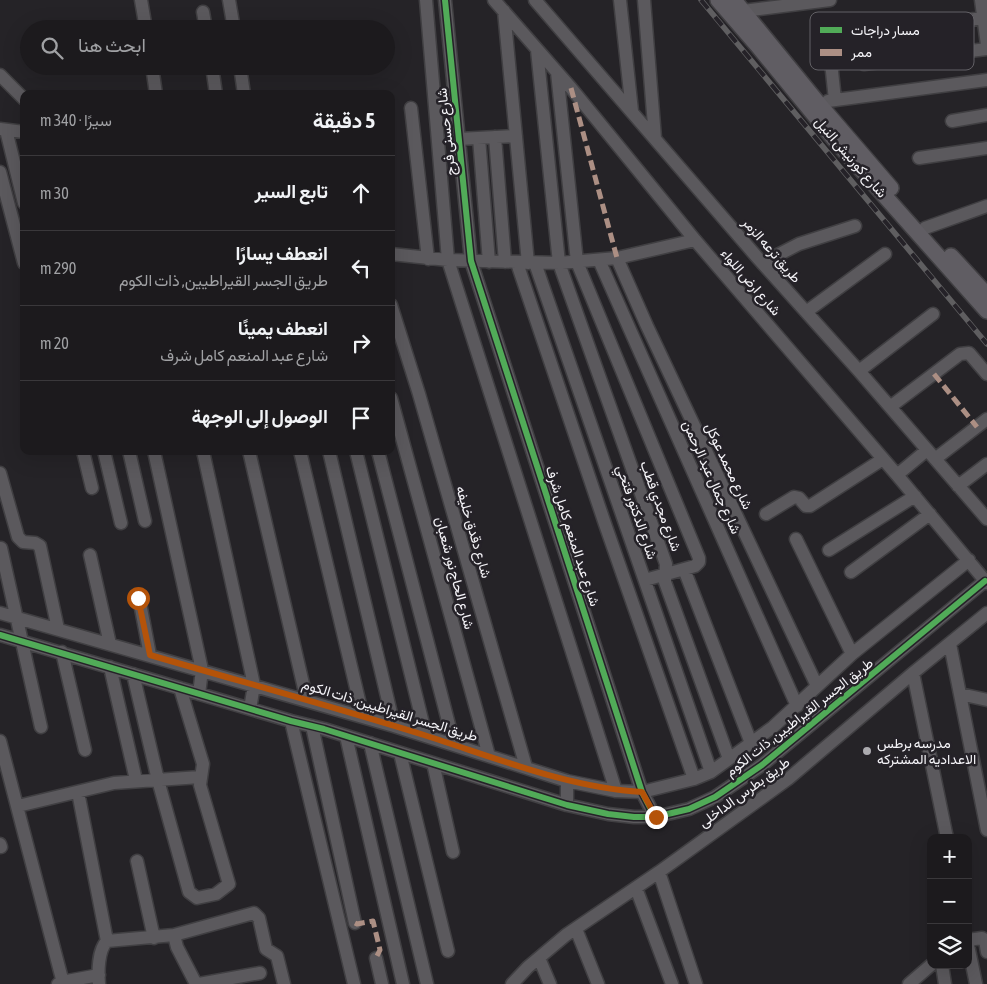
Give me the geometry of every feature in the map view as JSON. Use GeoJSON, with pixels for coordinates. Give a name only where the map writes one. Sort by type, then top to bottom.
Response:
{"type":"FeatureCollection","features":[{"type":"Feature","properties":{"kind":"main road","name":"شارع كورنيش النيل"},"geometry":{"type":"LineString","coordinates":[[718,0],[834,139],[987,311]]}},
{"type":"Feature","properties":{"kind":"main road","name":"شارع كورنيش النيل"},"geometry":{"type":"LineString","coordinates":[[738,5],[818,103],[925,228],[987,296]]}},
{"type":"Feature","properties":{"kind":"street"},"geometry":{"type":"LineString","coordinates":[[141,0],[144,20]]}},
{"type":"Feature","properties":{"kind":"street"},"geometry":{"type":"LineString","coordinates":[[229,0],[232,20]]}},
{"type":"Feature","properties":{"kind":"street"},"geometry":{"type":"LineString","coordinates":[[426,0],[448,260],[616,791]]}},
{"type":"Feature","properties":{"kind":"street","name":"شارع حسنى فرج"},"geometry":{"type":"LineString","coordinates":[[445,0],[471,261]]}},
{"type":"Feature","properties":{"kind":"street","name":"شارع ارض اللواء"},"geometry":{"type":"LineString","coordinates":[[494,0],[571,88],[695,240],[915,496],[986,582]]}},
{"type":"Feature","properties":{"kind":"street","name":"طريق ترعه الزمر"},"geometry":{"type":"LineString","coordinates":[[535,0],[762,263],[859,371],[987,519]]}},
{"type":"Feature","properties":{"kind":"street"},"geometry":{"type":"LineString","coordinates":[[620,0],[632,111]]}},
{"type":"Feature","properties":{"kind":"street"},"geometry":{"type":"LineString","coordinates":[[644,0],[656,138]]}},
{"type":"Feature","properties":{"kind":"street"},"geometry":{"type":"LineString","coordinates":[[738,5],[830,0]]}},
{"type":"Feature","properties":{"kind":"street"},"geometry":{"type":"LineString","coordinates":[[981,0],[987,43]]}},
{"type":"Feature","properties":{"kind":"street"},"geometry":{"type":"LineString","coordinates":[[504,11],[516,136],[521,263]]}},
{"type":"Feature","properties":{"kind":"street"},"geometry":{"type":"LineString","coordinates":[[203,12],[204,20]]}},
{"type":"Feature","properties":{"kind":"street"},"geometry":{"type":"LineString","coordinates":[[974,51],[987,49]]}},
{"type":"Feature","properties":{"kind":"street","name":"شارع مجدي قطب"},"geometry":{"type":"LineString","coordinates":[[537,50],[559,263],[663,555],[666,564],[665,582],[729,760]]}},
{"type":"Feature","properties":{"kind":"street"},"geometry":{"type":"LineString","coordinates":[[833,70],[836,100]]}},
{"type":"Feature","properties":{"kind":"street"},"geometry":{"type":"LineString","coordinates":[[557,72],[577,262],[699,558],[697,565],[644,580]]}},
{"type":"Feature","properties":{"kind":"street"},"geometry":{"type":"LineString","coordinates":[[0,75],[20,95]]}},
{"type":"Feature","properties":{"kind":"street"},"geometry":{"type":"LineString","coordinates":[[153,75],[155,90]]}},
{"type":"Feature","properties":{"kind":"street"},"geometry":{"type":"LineString","coordinates":[[213,75],[215,90]]}},
{"type":"Feature","properties":{"kind":"street"},"geometry":{"type":"LineString","coordinates":[[241,75],[243,90]]}},
{"type":"Feature","properties":{"kind":"street"},"geometry":{"type":"LineString","coordinates":[[818,103],[987,80]]}},
{"type":"Feature","properties":{"kind":"street"},"geometry":{"type":"LineString","coordinates":[[411,108],[428,259]]}},
{"type":"Feature","properties":{"kind":"street"},"geometry":{"type":"LineString","coordinates":[[952,121],[987,115]]}},
{"type":"Feature","properties":{"kind":"street"},"geometry":{"type":"LineString","coordinates":[[20,131],[3,129],[20,189]]}},
{"type":"Feature","properties":{"kind":"street"},"geometry":{"type":"LineString","coordinates":[[459,140],[516,136]]}},
{"type":"Feature","properties":{"kind":"street"},"geometry":{"type":"LineString","coordinates":[[494,137],[521,263],[605,524],[694,779]]}},
{"type":"Feature","properties":{"kind":"street"},"geometry":{"type":"LineString","coordinates":[[479,138],[489,262]]}},
{"type":"Feature","properties":{"kind":"street"},"geometry":{"type":"LineString","coordinates":[[919,158],[987,148]]}},
{"type":"Feature","properties":{"kind":"street"},"geometry":{"type":"LineString","coordinates":[[0,172],[20,248]]}},
{"type":"Feature","properties":{"kind":"street"},"geometry":{"type":"LineString","coordinates":[[925,228],[987,206]]}},
{"type":"Feature","properties":{"kind":"street"},"geometry":{"type":"LineString","coordinates":[[762,263],[799,244],[855,226]]}},
{"type":"Feature","properties":{"kind":"street"},"geometry":{"type":"LineString","coordinates":[[395,255],[428,259],[559,263],[617,258],[695,240]]}},
{"type":"Feature","properties":{"kind":"street"},"geometry":{"type":"LineString","coordinates":[[806,312],[885,254]]}},
{"type":"Feature","properties":{"kind":"street","name":"شارع محمد عوكل"},"geometry":{"type":"LineString","coordinates":[[617,258],[817,686]]}},
{"type":"Feature","properties":{"kind":"street","name":"شارع جمال عبد الرحمن"},"geometry":{"type":"LineString","coordinates":[[599,260],[797,706]]}},
{"type":"Feature","properties":{"kind":"street","name":"شارع عبد المنعم كامل شرف"},"geometry":{"type":"LineString","coordinates":[[471,261],[642,792],[656,817]]}},
{"type":"Feature","properties":{"kind":"street","name":"شارع الدكتور فتحي"},"geometry":{"type":"LineString","coordinates":[[521,263],[644,580],[711,772]]}},
{"type":"Feature","properties":{"kind":"street"},"geometry":{"type":"LineString","coordinates":[[859,371],[933,314]]}},
{"type":"Feature","properties":{"kind":"street","name":"شارع دقدق خليفه"},"geometry":{"type":"LineString","coordinates":[[395,318],[526,767]]}},
{"type":"Feature","properties":{"kind":"street"},"geometry":{"type":"LineString","coordinates":[[890,407],[960,354],[969,353],[987,374]]}},
{"type":"Feature","properties":{"kind":"street","name":"شارع الحاج نور شعبان"},"geometry":{"type":"LineString","coordinates":[[395,413],[489,756]]}},
{"type":"Feature","properties":{"kind":"street"},"geometry":{"type":"LineString","coordinates":[[897,475],[987,419]]}},
{"type":"Feature","properties":{"kind":"street"},"geometry":{"type":"LineString","coordinates":[[84,455],[92,488]]}},
{"type":"Feature","properties":{"kind":"street"},"geometry":{"type":"LineString","coordinates":[[105,455],[121,523]]}},
{"type":"Feature","properties":{"kind":"street"},"geometry":{"type":"LineString","coordinates":[[131,455],[145,521]]}},
{"type":"Feature","properties":{"kind":"street"},"geometry":{"type":"LineString","coordinates":[[155,455],[202,670],[199,694]]}},
{"type":"Feature","properties":{"kind":"street"},"geometry":{"type":"LineString","coordinates":[[204,455],[254,685],[250,709]]}},
{"type":"Feature","properties":{"kind":"street"},"geometry":{"type":"LineString","coordinates":[[249,455],[307,701]]}},
{"type":"Feature","properties":{"kind":"street"},"geometry":{"type":"LineString","coordinates":[[301,455],[363,717]]}},
{"type":"Feature","properties":{"kind":"street"},"geometry":{"type":"LineString","coordinates":[[330,455],[394,726]]}},
{"type":"Feature","properties":{"kind":"street"},"geometry":{"type":"LineString","coordinates":[[357,455],[426,736]]}},
{"type":"Feature","properties":{"kind":"street"},"geometry":{"type":"LineString","coordinates":[[379,455],[454,744]]}},
{"type":"Feature","properties":{"kind":"street"},"geometry":{"type":"LineString","coordinates":[[766,514],[794,497],[801,499],[806,506],[810,506],[883,459]]}},
{"type":"Feature","properties":{"kind":"street"},"geometry":{"type":"LineString","coordinates":[[958,486],[987,464]]}},
{"type":"Feature","properties":{"kind":"street"},"geometry":{"type":"LineString","coordinates":[[0,473],[20,540],[40,546],[58,629]]}},
{"type":"Feature","properties":{"kind":"street"},"geometry":{"type":"LineString","coordinates":[[830,550],[915,496]]}},
{"type":"Feature","properties":{"kind":"street"},"geometry":{"type":"LineString","coordinates":[[851,572],[930,514]]}},
{"type":"Feature","properties":{"kind":"street"},"geometry":{"type":"LineString","coordinates":[[0,522],[14,521]]}},
{"type":"Feature","properties":{"kind":"street"},"geometry":{"type":"LineString","coordinates":[[796,539],[852,654]]}},
{"type":"Feature","properties":{"kind":"street"},"geometry":{"type":"LineString","coordinates":[[1,548],[41,728]]}},
{"type":"Feature","properties":{"kind":"street"},"geometry":{"type":"LineString","coordinates":[[90,555],[110,644]]}},
{"type":"Feature","properties":{"kind":"street","name":"طريق الجسر القيراطيين, ذات الكوم"},"geometry":{"type":"LineString","coordinates":[[0,613],[394,726],[568,781],[616,791],[642,792],[694,779],[711,772],[729,760],[797,706],[852,654],[969,560]]}},
{"type":"Feature","properties":{"kind":"street"},"geometry":{"type":"LineString","coordinates":[[684,569],[751,743]]}},
{"type":"Feature","properties":{"kind":"street","name":"طريق الجسر القيراطيين, ذات الكوم"},"geometry":{"type":"LineString","coordinates":[[0,635],[20,639],[199,694],[370,743],[567,805],[608,814],[656,817],[689,809],[715,797],[762,765],[986,582]]}},
{"type":"Feature","properties":{"kind":"street"},"geometry":{"type":"LineString","coordinates":[[138,598],[150,655]]}},
{"type":"Feature","properties":{"kind":"street","name":"طريق بطرس الداخلى"},"geometry":{"type":"LineString","coordinates":[[512,984],[539,958],[576,929],[788,779],[987,613]]}},
{"type":"Feature","properties":{"kind":"street"},"geometry":{"type":"LineString","coordinates":[[950,644],[987,830]]}},
{"type":"Feature","properties":{"kind":"street"},"geometry":{"type":"LineString","coordinates":[[62,652],[85,750]]}},
{"type":"Feature","properties":{"kind":"street"},"geometry":{"type":"LineString","coordinates":[[110,667],[136,780]]}},
{"type":"Feature","properties":{"kind":"street"},"geometry":{"type":"LineString","coordinates":[[913,673],[946,834]]}},
{"type":"Feature","properties":{"kind":"street"},"geometry":{"type":"LineString","coordinates":[[133,674],[158,780],[191,895],[197,898],[216,894],[224,890],[229,884],[200,784],[202,764],[180,688]]}},
{"type":"Feature","properties":{"kind":"street"},"geometry":{"type":"LineString","coordinates":[[960,694],[987,700]]}},
{"type":"Feature","properties":{"kind":"street"},"geometry":{"type":"LineString","coordinates":[[326,706],[318,728],[355,922]]}},
{"type":"Feature","properties":{"kind":"street"},"geometry":{"type":"LineString","coordinates":[[290,721],[354,984]]}},
{"type":"Feature","properties":{"kind":"street"},"geometry":{"type":"LineString","coordinates":[[346,736],[403,984]]}},
{"type":"Feature","properties":{"kind":"street"},"geometry":{"type":"LineString","coordinates":[[0,740],[61,984],[99,980],[103,947],[107,942],[174,935],[251,913],[256,914],[259,918],[266,949],[277,956],[284,984]]}},
{"type":"Feature","properties":{"kind":"street"},"geometry":{"type":"LineString","coordinates":[[370,743],[427,984]]}},
{"type":"Feature","properties":{"kind":"street"},"geometry":{"type":"LineString","coordinates":[[400,753],[448,951]]}},
{"type":"Feature","properties":{"kind":"street"},"geometry":{"type":"LineString","coordinates":[[433,763],[452,852]]}},
{"type":"Feature","properties":{"kind":"street"},"geometry":{"type":"LineString","coordinates":[[18,806],[114,782],[200,777]]}},
{"type":"Feature","properties":{"kind":"street"},"geometry":{"type":"LineString","coordinates":[[567,805],[568,781]]}},
{"type":"Feature","properties":{"kind":"street"},"geometry":{"type":"LineString","coordinates":[[78,792],[107,942]]}},
{"type":"Feature","properties":{"kind":"street"},"geometry":{"type":"LineString","coordinates":[[138,861],[154,938]]}},
{"type":"Feature","properties":{"kind":"street"},"geometry":{"type":"LineString","coordinates":[[659,872],[696,984]]}},
{"type":"Feature","properties":{"kind":"street"},"geometry":{"type":"LineString","coordinates":[[636,888],[672,984]]}},
{"type":"Feature","properties":{"kind":"street"},"geometry":{"type":"LineString","coordinates":[[576,929],[598,984]]}},
{"type":"Feature","properties":{"kind":"street"},"geometry":{"type":"LineString","coordinates":[[174,935],[177,947],[198,984],[260,973]]}},
{"type":"Feature","properties":{"kind":"street"},"geometry":{"type":"LineString","coordinates":[[972,939],[982,938],[985,940],[987,952]]}},
{"type":"Feature","properties":{"kind":"street"},"geometry":{"type":"LineString","coordinates":[[376,958],[382,984]]}},
{"type":"Feature","properties":{"kind":"street"},"geometry":{"type":"LineString","coordinates":[[539,958],[550,984]]}},
{"type":"Feature","properties":{"kind":"street"},"geometry":{"type":"LineString","coordinates":[[972,964],[976,984]]}},
{"type":"Feature","properties":{"kind":"street"},"geometry":{"type":"LineString","coordinates":[[915,982],[928,969]]}},
{"type":"Feature","properties":{"kind":"street"},"geometry":{"type":"LineString","coordinates":[[943,969],[945,984]]}},
{"type":"Feature","properties":{"kind":"railway"},"geometry":{"type":"LineString","coordinates":[[701,0],[987,344]]}},
{"type":"Feature","properties":{"kind":"marked path"},"geometry":{"type":"LineString","coordinates":[[571,88],[617,258]]}},
{"type":"Feature","properties":{"kind":"marked path"},"geometry":{"type":"LineString","coordinates":[[934,374],[977,427]]}},
{"type":"Feature","properties":{"kind":"marked path"},"geometry":{"type":"LineString","coordinates":[[355,923],[373,921],[380,950],[376,958]]}},
{"type":"Feature","properties":{"kind":"cycle path"},"geometry":{"type":"LineString","coordinates":[[445,0],[471,261],[642,792],[655,817]]}},
{"type":"Feature","properties":{"kind":"cycle path"},"geometry":{"type":"LineString","coordinates":[[0,635],[291,721],[324,729],[567,805],[608,814],[655,817],[689,809],[715,797],[762,765],[985,581]]}},
{"type":"Feature","properties":{"kind":"place","name":"مدرسه برطس الاعداديه المشتركه"},"geometry":{"type":"Point","coordinates":[867,751]}},
{"type":"Feature","properties":{"kind":"route"},"geometry":{"type":"LineString","coordinates":[[138,598],[150,655],[394,726],[568,781],[616,791],[642,792],[656,817]]}}]}
